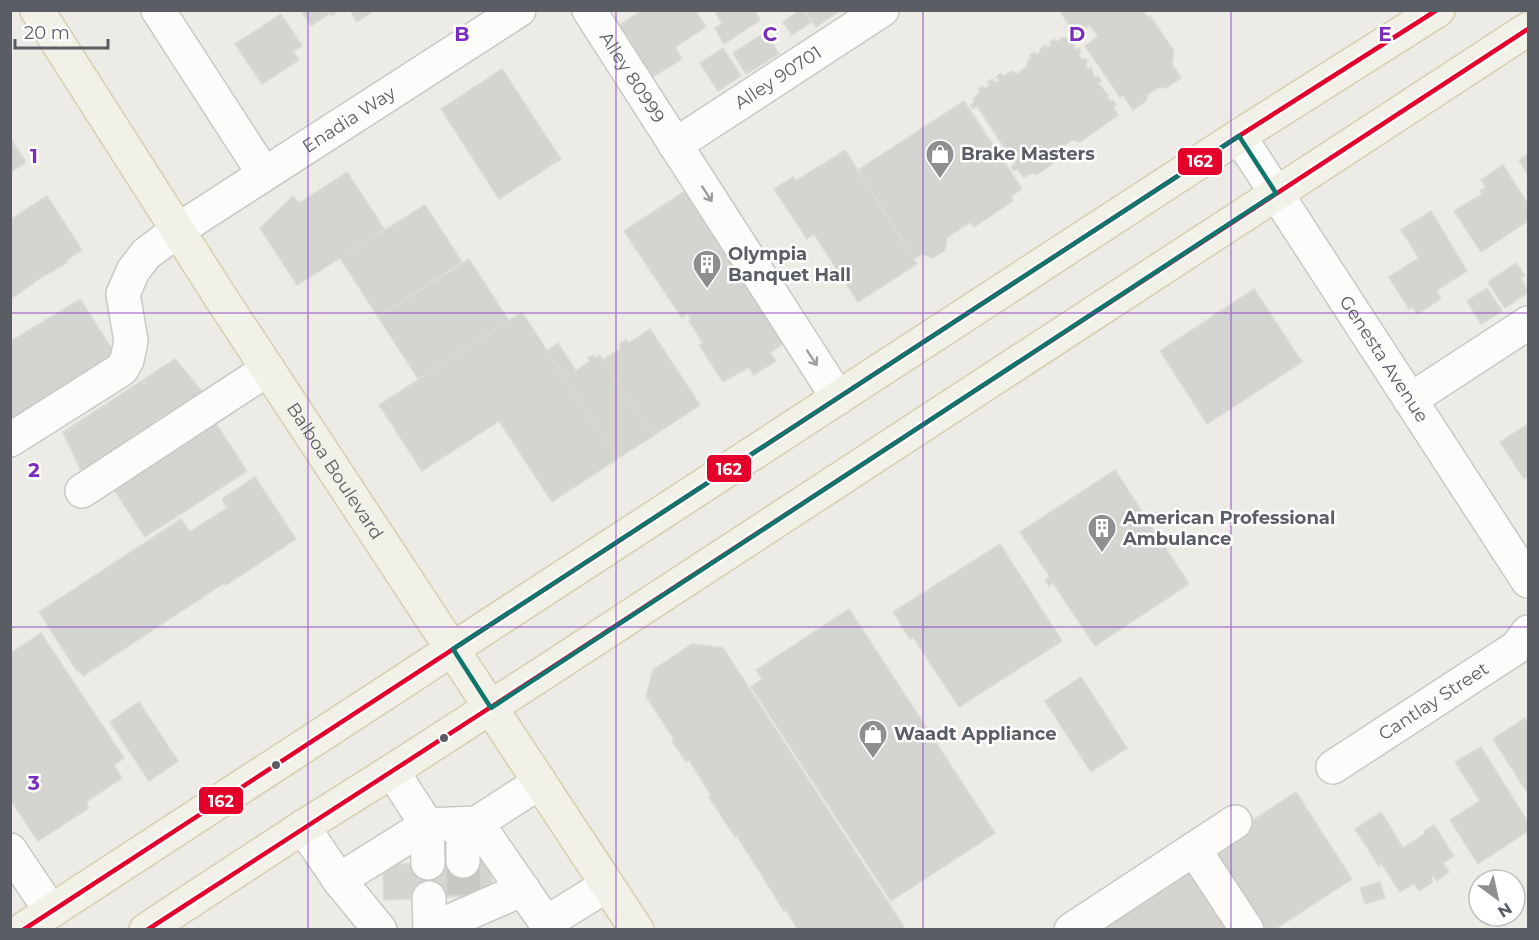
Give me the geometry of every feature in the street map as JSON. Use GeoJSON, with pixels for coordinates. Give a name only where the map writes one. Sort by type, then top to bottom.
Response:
{"type":"FeatureCollection","features":[{"type":"Feature","properties":{"kind":"main road","name":"Balboa Boulevard"},"geometry":{"type":"LineString","coordinates":[[37,10],[177,230],[637,930]]}},
{"type":"Feature","properties":{"kind":"main road"},"geometry":{"type":"LineString","coordinates":[[22,930],[1239,136],[1438,10]]}},
{"type":"Feature","properties":{"kind":"main road"},"geometry":{"type":"LineString","coordinates":[[146,930],[491,708],[1528,28]]}},
{"type":"Feature","properties":{"kind":"street"},"geometry":{"type":"LineString","coordinates":[[158,10],[264,174]]}},
{"type":"Feature","properties":{"kind":"street","name":"Enadia Way"},"geometry":{"type":"LineString","coordinates":[[10,440],[122,369],[127,360],[131,341],[123,294],[133,271],[146,254],[177,230],[519,10]]}},
{"type":"Feature","properties":{"kind":"street","name":"Alley 80999"},"geometry":{"type":"LineString","coordinates":[[589,10],[838,398]]}},
{"type":"Feature","properties":{"kind":"street","name":"Alley 90701"},"geometry":{"type":"LineString","coordinates":[[675,145],[882,10]]}},
{"type":"Feature","properties":{"kind":"street","name":"Genesta Avenue"},"geometry":{"type":"LineString","coordinates":[[1239,136],[1528,581]]}},
{"type":"Feature","properties":{"kind":"street"},"geometry":{"type":"LineString","coordinates":[[1410,400],[1528,323]]}},
{"type":"Feature","properties":{"kind":"street"},"geometry":{"type":"LineString","coordinates":[[82,491],[268,369]]}},
{"type":"Feature","properties":{"kind":"street","name":"Cantlay Street"},"geometry":{"type":"LineString","coordinates":[[1334,767],[1517,647],[1528,632]]}},
{"type":"Feature","properties":{"kind":"street"},"geometry":{"type":"LineString","coordinates":[[392,771],[427,825],[428,863]]}},
{"type":"Feature","properties":{"kind":"street"},"geometry":{"type":"LineString","coordinates":[[339,880],[427,825],[470,824],[540,782]]}},
{"type":"Feature","properties":{"kind":"street"},"geometry":{"type":"LineString","coordinates":[[1071,930],[1235,822]]}},
{"type":"Feature","properties":{"kind":"street"},"geometry":{"type":"LineString","coordinates":[[463,861],[470,824]]}},
{"type":"Feature","properties":{"kind":"street"},"geometry":{"type":"LineString","coordinates":[[470,824],[523,889],[541,926],[607,885]]}},
{"type":"Feature","properties":{"kind":"street"},"geometry":{"type":"LineString","coordinates":[[303,827],[339,880],[380,930]]}},
{"type":"Feature","properties":{"kind":"street"},"geometry":{"type":"LineString","coordinates":[[1194,849],[1247,930]]}},
{"type":"Feature","properties":{"kind":"street"},"geometry":{"type":"LineString","coordinates":[[10,850],[51,911]]}},
{"type":"Feature","properties":{"kind":"street"},"geometry":{"type":"LineString","coordinates":[[430,919],[464,906],[523,889]]}},
{"type":"Feature","properties":{"kind":"highlighted area"},"geometry":{"type":"Polygon","coordinates":[[[1239,136],[1276,193],[491,708],[453,649],[1239,136]]]}},
{"type":"Feature","properties":{"kind":"building"},"geometry":{"type":"Polygon","coordinates":[[[301,10],[340,10],[332,16],[330,13],[311,26],[301,10]]]}},
{"type":"Feature","properties":{"kind":"building"},"geometry":{"type":"Polygon","coordinates":[[[350,10],[375,10],[357,22],[350,10]]]}},
{"type":"Feature","properties":{"kind":"building"},"geometry":{"type":"Polygon","coordinates":[[[643,10],[695,10],[706,27],[675,47],[682,59],[651,78],[618,26],[643,10]]]}},
{"type":"Feature","properties":{"kind":"building"},"geometry":{"type":"Polygon","coordinates":[[[714,10],[754,10],[760,20],[724,44],[715,28],[722,24],[714,10]]]}},
{"type":"Feature","properties":{"kind":"building"},"geometry":{"type":"Polygon","coordinates":[[[803,10],[811,22],[792,35],[783,22],[803,10]]]}},
{"type":"Feature","properties":{"kind":"building"},"geometry":{"type":"Polygon","coordinates":[[[805,10],[841,10],[816,27],[805,10]]]}},
{"type":"Feature","properties":{"kind":"building"},"geometry":{"type":"Polygon","coordinates":[[[1059,10],[1141,10],[1148,17],[1150,16],[1174,51],[1172,64],[1181,78],[1166,88],[1159,87],[1148,94],[1146,101],[1133,110],[1123,95],[1120,97],[1085,46],[1098,36],[1090,25],[1076,35],[1059,10]]]}},
{"type":"Feature","properties":{"kind":"building"},"geometry":{"type":"Polygon","coordinates":[[[281,14],[302,46],[293,51],[299,60],[262,84],[235,44],[281,14]]]}},
{"type":"Feature","properties":{"kind":"building"},"geometry":{"type":"Polygon","coordinates":[[[766,32],[779,54],[746,74],[733,53],[766,32]]]}},
{"type":"Feature","properties":{"kind":"building"},"geometry":{"type":"Polygon","coordinates":[[[1064,37],[1070,40],[1072,38],[1076,50],[1079,48],[1082,60],[1085,58],[1088,62],[1085,64],[1088,69],[1091,67],[1094,78],[1098,76],[1101,81],[1098,83],[1109,96],[1107,97],[1110,102],[1113,100],[1116,105],[1113,107],[1118,115],[1080,142],[1072,140],[1063,146],[1064,152],[1056,157],[1058,160],[1036,175],[1034,172],[1024,177],[1017,169],[1014,171],[1011,166],[1015,164],[977,106],[973,109],[970,105],[974,103],[974,98],[980,92],[978,89],[982,86],[984,89],[990,85],[988,82],[992,79],[995,83],[999,80],[996,77],[1001,73],[1004,76],[1011,71],[1017,74],[1027,66],[1028,61],[1032,58],[1030,55],[1034,52],[1036,55],[1045,45],[1047,48],[1052,45],[1050,42],[1054,39],[1056,42],[1064,37]]]}},
{"type":"Feature","properties":{"kind":"building"},"geometry":{"type":"Polygon","coordinates":[[[723,48],[741,76],[718,91],[700,63],[723,48]]]}},
{"type":"Feature","properties":{"kind":"building"},"geometry":{"type":"Polygon","coordinates":[[[502,69],[561,159],[499,199],[441,109],[502,69]]]}},
{"type":"Feature","properties":{"kind":"building","name":"Brake Masters"},"geometry":{"type":"Polygon","coordinates":[[[964,101],[1022,189],[1011,196],[1013,201],[974,227],[971,222],[947,237],[945,250],[933,258],[921,254],[914,259],[858,170],[964,101]]]}},
{"type":"Feature","properties":{"kind":"building"},"geometry":{"type":"Polygon","coordinates":[[[10,138],[26,162],[10,173],[10,138]]]}},
{"type":"Feature","properties":{"kind":"building"},"geometry":{"type":"Polygon","coordinates":[[[845,150],[917,264],[858,302],[814,234],[807,239],[774,189],[793,177],[796,181],[845,150]]]}},
{"type":"Feature","properties":{"kind":"building"},"geometry":{"type":"Polygon","coordinates":[[[1528,154],[1528,175],[1519,160],[1528,154]]]}},
{"type":"Feature","properties":{"kind":"building"},"geometry":{"type":"Polygon","coordinates":[[[1503,165],[1528,204],[1528,221],[1481,252],[1454,211],[1482,194],[1480,191],[1486,187],[1481,180],[1503,165]]]}},
{"type":"Feature","properties":{"kind":"building"},"geometry":{"type":"Polygon","coordinates":[[[347,172],[385,230],[297,285],[260,228],[293,196],[300,203],[347,172]]]}},
{"type":"Feature","properties":{"kind":"building","name":"Olympia Banquet Hall"},"geometry":{"type":"Polygon","coordinates":[[[685,191],[742,279],[747,278],[784,343],[770,353],[776,361],[754,375],[749,367],[723,382],[699,345],[703,343],[689,321],[691,319],[687,314],[682,318],[624,231],[685,191]]]}},
{"type":"Feature","properties":{"kind":"building"},"geometry":{"type":"Polygon","coordinates":[[[47,196],[82,250],[67,260],[68,262],[10,299],[10,220],[47,196]]]}},
{"type":"Feature","properties":{"kind":"building"},"geometry":{"type":"Polygon","coordinates":[[[425,205],[462,262],[378,317],[340,258],[425,205]]]}},
{"type":"Feature","properties":{"kind":"building"},"geometry":{"type":"Polygon","coordinates":[[[1431,211],[1467,271],[1436,291],[1441,299],[1417,314],[1413,307],[1409,309],[1389,277],[1419,258],[1401,230],[1431,211]]]}},
{"type":"Feature","properties":{"kind":"building"},"geometry":{"type":"Polygon","coordinates":[[[469,259],[509,321],[419,380],[378,317],[469,259]]]}},
{"type":"Feature","properties":{"kind":"building"},"geometry":{"type":"Polygon","coordinates":[[[1516,263],[1525,275],[1521,278],[1528,292],[1505,308],[1488,282],[1516,263]]]}},
{"type":"Feature","properties":{"kind":"building"},"geometry":{"type":"Polygon","coordinates":[[[1487,288],[1502,311],[1481,324],[1467,301],[1487,288]]]}},
{"type":"Feature","properties":{"kind":"building"},"geometry":{"type":"Polygon","coordinates":[[[1254,289],[1302,362],[1207,424],[1160,351],[1254,289]]]}},
{"type":"Feature","properties":{"kind":"building"},"geometry":{"type":"Polygon","coordinates":[[[80,299],[115,354],[10,421],[10,342],[80,299]]]}},
{"type":"Feature","properties":{"kind":"building"},"geometry":{"type":"Polygon","coordinates":[[[522,312],[617,459],[552,502],[499,421],[422,471],[379,405],[522,312]]]}},
{"type":"Feature","properties":{"kind":"building"},"geometry":{"type":"Polygon","coordinates":[[[650,329],[700,405],[653,436],[603,360],[621,348],[619,344],[626,340],[629,343],[650,329]]]}},
{"type":"Feature","properties":{"kind":"building"},"geometry":{"type":"Polygon","coordinates":[[[558,343],[576,371],[590,361],[588,358],[594,355],[596,358],[600,355],[653,436],[617,459],[547,351],[558,343]]]}},
{"type":"Feature","properties":{"kind":"building"},"geometry":{"type":"Polygon","coordinates":[[[175,359],[205,395],[156,420],[159,424],[140,438],[137,433],[83,475],[63,432],[175,359]]]}},
{"type":"Feature","properties":{"kind":"building"},"geometry":{"type":"Polygon","coordinates":[[[214,421],[247,471],[145,537],[113,488],[214,421]]]}},
{"type":"Feature","properties":{"kind":"building"},"geometry":{"type":"Polygon","coordinates":[[[1528,424],[1528,476],[1524,479],[1500,442],[1528,424]]]}},
{"type":"Feature","properties":{"kind":"building","name":"American Professional Ambulance"},"geometry":{"type":"Polygon","coordinates":[[[1115,470],[1189,584],[1095,646],[1053,583],[1049,586],[1045,580],[1050,577],[1020,532],[1115,470]]]}},
{"type":"Feature","properties":{"kind":"building"},"geometry":{"type":"Polygon","coordinates":[[[255,477],[296,539],[226,585],[224,583],[83,676],[77,671],[39,612],[181,519],[190,532],[227,508],[222,499],[255,477]]]}},
{"type":"Feature","properties":{"kind":"building"},"geometry":{"type":"Polygon","coordinates":[[[1000,544],[1062,641],[959,707],[913,637],[910,639],[893,612],[1000,544]]]}},
{"type":"Feature","properties":{"kind":"building","name":"Waadt Appliance"},"geometry":{"type":"Polygon","coordinates":[[[849,609],[995,833],[891,901],[751,687],[762,679],[756,670],[849,609]]]}},
{"type":"Feature","properties":{"kind":"building"},"geometry":{"type":"Polygon","coordinates":[[[41,633],[124,758],[114,765],[122,778],[86,802],[89,808],[38,841],[10,799],[10,654],[41,633]]]}},
{"type":"Feature","properties":{"kind":"building"},"geometry":{"type":"Polygon","coordinates":[[[692,644],[723,648],[906,930],[798,930],[709,797],[711,795],[689,760],[686,762],[672,741],[674,739],[646,696],[653,670],[692,644]]]}},
{"type":"Feature","properties":{"kind":"building"},"geometry":{"type":"Polygon","coordinates":[[[1081,677],[1127,748],[1091,772],[1045,701],[1081,677]]]}},
{"type":"Feature","properties":{"kind":"building"},"geometry":{"type":"Polygon","coordinates":[[[139,702],[178,761],[149,781],[110,722],[139,702]]]}},
{"type":"Feature","properties":{"kind":"building"},"geometry":{"type":"Polygon","coordinates":[[[1525,718],[1528,724],[1528,794],[1493,739],[1525,718]]]}},
{"type":"Feature","properties":{"kind":"building"},"geometry":{"type":"Polygon","coordinates":[[[1481,747],[1528,822],[1528,831],[1478,864],[1450,820],[1480,801],[1455,762],[1481,747]]]}},
{"type":"Feature","properties":{"kind":"building"},"geometry":{"type":"Polygon","coordinates":[[[1296,792],[1352,879],[1274,930],[1266,930],[1211,847],[1296,792]]]}},
{"type":"Feature","properties":{"kind":"building"},"geometry":{"type":"Polygon","coordinates":[[[1381,812],[1403,848],[1425,834],[1424,831],[1434,825],[1454,856],[1443,863],[1449,872],[1437,881],[1433,876],[1431,878],[1433,882],[1419,891],[1414,883],[1400,892],[1382,864],[1379,866],[1355,829],[1381,812]]]}},
{"type":"Feature","properties":{"kind":"building"},"geometry":{"type":"Polygon","coordinates":[[[491,860],[493,895],[384,900],[383,865],[491,860]]]}},
{"type":"Feature","properties":{"kind":"building"},"geometry":{"type":"Polygon","coordinates":[[[1187,861],[1231,930],[1171,930],[1169,927],[1165,930],[1108,930],[1100,917],[1187,861]]]}},
{"type":"Feature","properties":{"kind":"building"},"geometry":{"type":"Polygon","coordinates":[[[1380,882],[1385,898],[1365,904],[1360,888],[1380,882]]]}},
{"type":"Feature","properties":{"kind":"tunnel"},"geometry":{"type":"LineString","coordinates":[[463,861],[464,897]]}},
{"type":"Feature","properties":{"kind":"transit line","name":"162"},"geometry":{"type":"LineString","coordinates":[[23,930],[1239,136],[1437,10]]}},
{"type":"Feature","properties":{"kind":"transit line","name":"162"},"geometry":{"type":"LineString","coordinates":[[147,930],[1528,29]]}},
{"type":"Feature","properties":{"kind":"place","name":"Brake Masters"},"geometry":{"type":"Point","coordinates":[940,180]}},
{"type":"Feature","properties":{"kind":"place","name":"Olympia Banquet Hall"},"geometry":{"type":"Point","coordinates":[707,290]}},
{"type":"Feature","properties":{"kind":"place","name":"American Professional Ambulance"},"geometry":{"type":"Point","coordinates":[1102,554]}},
{"type":"Feature","properties":{"kind":"place","name":"Waadt Appliance"},"geometry":{"type":"Point","coordinates":[873,760]}}]}
